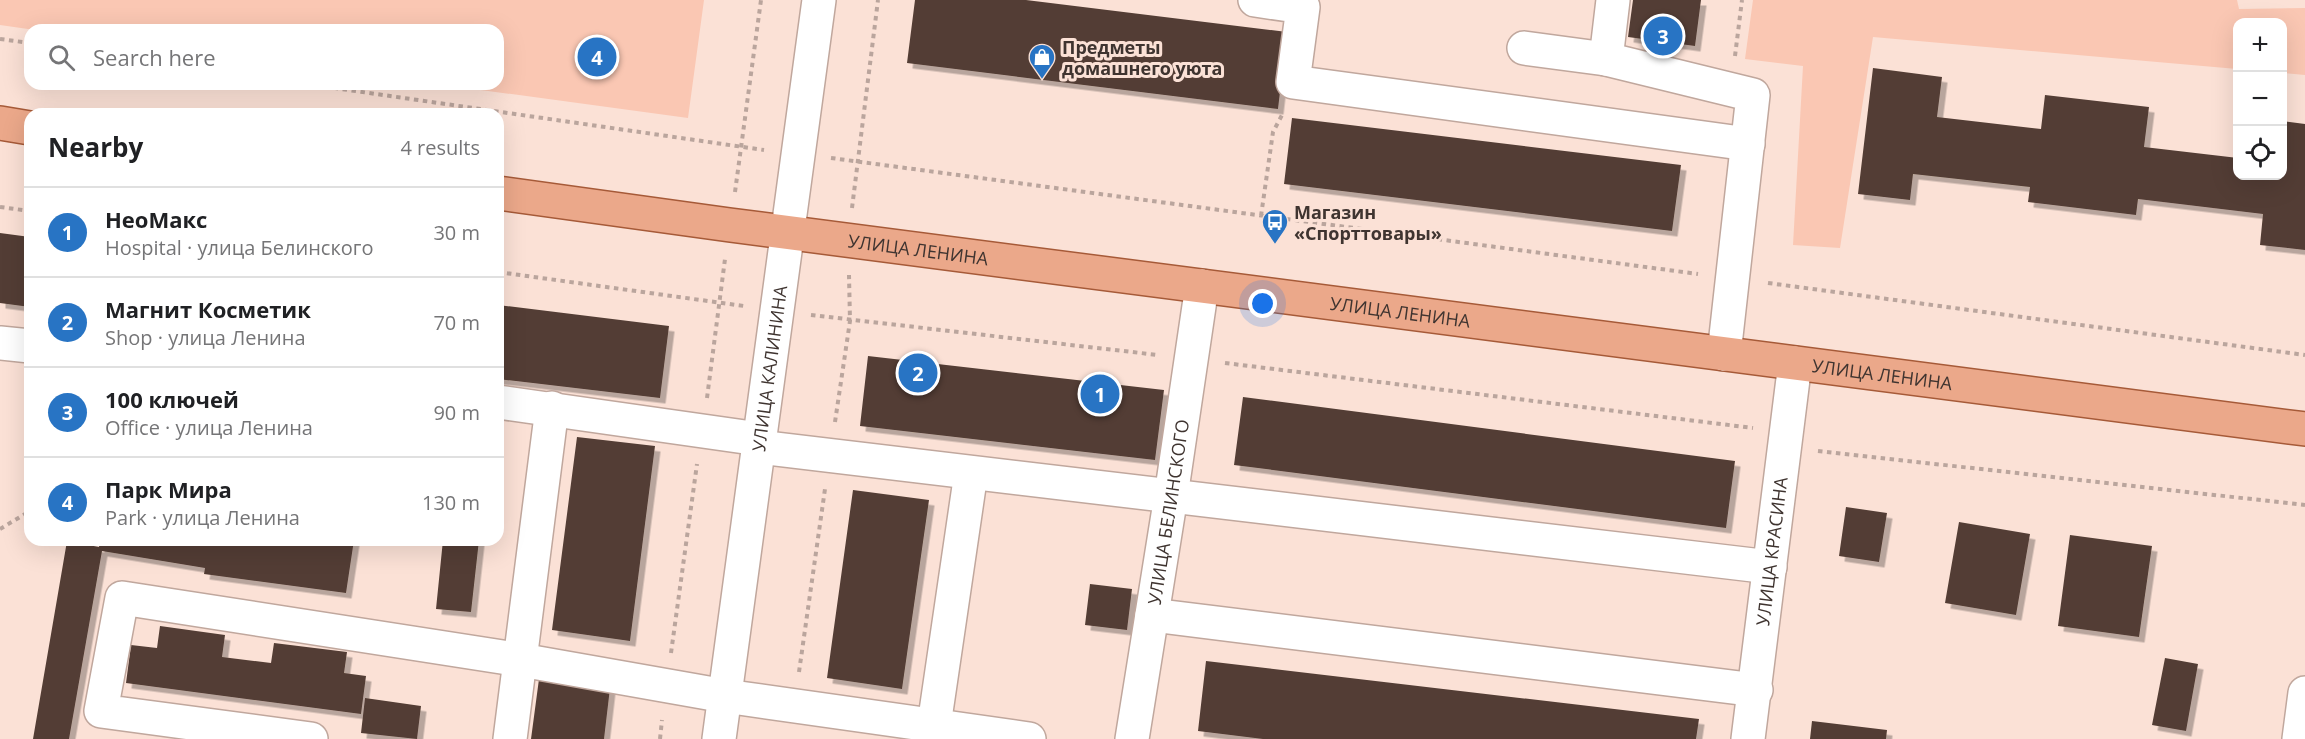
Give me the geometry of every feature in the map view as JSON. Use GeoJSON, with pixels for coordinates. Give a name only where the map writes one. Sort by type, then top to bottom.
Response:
{"type":"FeatureCollection","features":[{"type":"Feature","properties":{"kind":"main road"},"geometry":{"type":"LineString","coordinates":[[0,123],[24,127]]}},
{"type":"Feature","properties":{"kind":"main road","name":"УЛИЦА ЛЕНИНА"},"geometry":{"type":"LineString","coordinates":[[504,194],[2305,429]]}},
{"type":"Feature","properties":{"kind":"street","name":"УЛИЦА КАЛИНИНА"},"geometry":{"type":"LineString","coordinates":[[719,739],[819,0]]}},
{"type":"Feature","properties":{"kind":"street"},"geometry":{"type":"LineString","coordinates":[[1255,0],[1303,7],[1293,82],[1748,144]]}},
{"type":"Feature","properties":{"kind":"street"},"geometry":{"type":"LineString","coordinates":[[1606,59],[1613,0]]}},
{"type":"Feature","properties":{"kind":"street"},"geometry":{"type":"LineString","coordinates":[[1524,48],[1606,59],[1753,95],[1724,354]]}},
{"type":"Feature","properties":{"kind":"street","name":"УЛИЦА БЕЛИНСКОГО"},"geometry":{"type":"LineString","coordinates":[[1132,739],[1202,286]]}},
{"type":"Feature","properties":{"kind":"street"},"geometry":{"type":"LineString","coordinates":[[0,343],[24,345]]}},
{"type":"Feature","properties":{"kind":"street","name":"УЛИЦА КРАСИНА"},"geometry":{"type":"LineString","coordinates":[[1748,739],[1795,363]]}},
{"type":"Feature","properties":{"kind":"street"},"geometry":{"type":"LineString","coordinates":[[504,403],[702,430],[830,456],[1770,567]]}},
{"type":"Feature","properties":{"kind":"street"},"geometry":{"type":"LineString","coordinates":[[510,739],[552,408]]}},
{"type":"Feature","properties":{"kind":"street"},"geometry":{"type":"LineString","coordinates":[[933,732],[970,473]]}},
{"type":"Feature","properties":{"kind":"street"},"geometry":{"type":"LineString","coordinates":[[310,739],[98,725],[122,598],[521,660],[725,696],[794,705],[933,732],[1029,739]]}},
{"type":"Feature","properties":{"kind":"street"},"geometry":{"type":"LineString","coordinates":[[1152,615],[1755,690]]}},
{"type":"Feature","properties":{"kind":"street"},"geometry":{"type":"LineString","coordinates":[[2299,739],[2305,693]]}},
{"type":"Feature","properties":{"kind":"path"},"geometry":{"type":"LineString","coordinates":[[660,739],[761,0]]}},
{"type":"Feature","properties":{"kind":"path"},"geometry":{"type":"LineString","coordinates":[[794,705],[850,321],[848,239],[878,0]]}},
{"type":"Feature","properties":{"kind":"path"},"geometry":{"type":"LineString","coordinates":[[1731,89],[1742,0]]}},
{"type":"Feature","properties":{"kind":"path"},"geometry":{"type":"LineString","coordinates":[[0,39],[24,42]]}},
{"type":"Feature","properties":{"kind":"path"},"geometry":{"type":"LineString","coordinates":[[1261,216],[1273,132],[1290,100],[1293,82]]}},
{"type":"Feature","properties":{"kind":"path"},"geometry":{"type":"LineString","coordinates":[[348,90],[470,108]]}},
{"type":"Feature","properties":{"kind":"path"},"geometry":{"type":"LineString","coordinates":[[504,113],[741,148]]}},
{"type":"Feature","properties":{"kind":"path"},"geometry":{"type":"LineString","coordinates":[[857,161],[2305,355]]}},
{"type":"Feature","properties":{"kind":"path"},"geometry":{"type":"LineString","coordinates":[[0,207],[24,210]]}},
{"type":"Feature","properties":{"kind":"path"},"geometry":{"type":"LineString","coordinates":[[504,273],[850,321],[1191,359],[1786,432],[1813,450],[2305,505]]}},
{"type":"Feature","properties":{"kind":"path"},"geometry":{"type":"LineString","coordinates":[[0,529],[24,515]]}},
{"type":"Feature","properties":{"kind":"shaded area"},"geometry":{"type":"Polygon","coordinates":[[[0,0],[704,0],[688,118],[481,90],[504,90],[504,24],[24,24],[24,28],[0,25],[0,0]]]}},
{"type":"Feature","properties":{"kind":"shaded area"},"geometry":{"type":"Polygon","coordinates":[[[1753,0],[2237,0],[2239,9],[2305,8],[2305,75],[2287,73],[2287,18],[2233,18],[2233,69],[1873,37],[1840,248],[1793,245],[1803,66],[1745,59],[1753,0]]]}},
{"type":"Feature","properties":{"kind":"building"},"geometry":{"type":"Polygon","coordinates":[[[915,0],[1026,0],[1287,32],[1278,109],[907,63],[915,0]]]}},
{"type":"Feature","properties":{"kind":"building"},"geometry":{"type":"Polygon","coordinates":[[[1633,0],[1701,0],[1695,46],[1628,37],[1633,0]]]}},
{"type":"Feature","properties":{"kind":"building"},"geometry":{"type":"Polygon","coordinates":[[[1873,68],[1942,77],[1937,117],[2041,129],[2045,95],[2149,107],[2144,147],[2233,157],[2233,180],[2287,180],[2287,122],[2305,124],[2305,250],[2260,245],[2263,214],[2138,199],[2136,215],[2028,202],[2030,187],[1913,174],[1910,200],[1858,194],[1873,68]]]}},
{"type":"Feature","properties":{"kind":"building"},"geometry":{"type":"Polygon","coordinates":[[[1292,118],[1681,165],[1672,231],[1284,184],[1292,118]]]}},
{"type":"Feature","properties":{"kind":"building"},"geometry":{"type":"Polygon","coordinates":[[[0,233],[24,236],[24,306],[0,303],[0,233]]]}},
{"type":"Feature","properties":{"kind":"building"},"geometry":{"type":"Polygon","coordinates":[[[504,306],[669,326],[660,398],[504,380],[504,306]]]}},
{"type":"Feature","properties":{"kind":"building"},"geometry":{"type":"Polygon","coordinates":[[[868,356],[1164,390],[1155,460],[860,426],[868,356]]]}},
{"type":"Feature","properties":{"kind":"building"},"geometry":{"type":"Polygon","coordinates":[[[1243,397],[1735,461],[1726,528],[1234,465],[1243,397]]]}},
{"type":"Feature","properties":{"kind":"building"},"geometry":{"type":"Polygon","coordinates":[[[577,437],[655,446],[630,641],[552,630],[577,437]]]}},
{"type":"Feature","properties":{"kind":"building"},"geometry":{"type":"Polygon","coordinates":[[[853,490],[929,500],[902,689],[827,678],[853,490]]]}},
{"type":"Feature","properties":{"kind":"building"},"geometry":{"type":"Polygon","coordinates":[[[1846,507],[1887,513],[1879,562],[1839,556],[1846,507]]]}},
{"type":"Feature","properties":{"kind":"building"},"geometry":{"type":"Polygon","coordinates":[[[1959,522],[2030,534],[2016,615],[1945,603],[1959,522]]]}},
{"type":"Feature","properties":{"kind":"building"},"geometry":{"type":"Polygon","coordinates":[[[2070,535],[2152,546],[2139,637],[2058,626],[2070,535]]]}},
{"type":"Feature","properties":{"kind":"building"},"geometry":{"type":"Polygon","coordinates":[[[66,546],[353,546],[346,593],[204,574],[205,568],[102,551],[69,739],[33,739],[66,546]]]}},
{"type":"Feature","properties":{"kind":"building"},"geometry":{"type":"Polygon","coordinates":[[[442,546],[478,546],[471,612],[436,609],[442,546]]]}},
{"type":"Feature","properties":{"kind":"building"},"geometry":{"type":"Polygon","coordinates":[[[1090,584],[1132,589],[1127,630],[1085,625],[1090,584]]]}},
{"type":"Feature","properties":{"kind":"building"},"geometry":{"type":"Polygon","coordinates":[[[160,626],[225,635],[222,657],[271,663],[274,643],[347,652],[344,673],[366,676],[361,714],[126,683],[131,645],[157,648],[160,626]]]}},
{"type":"Feature","properties":{"kind":"building"},"geometry":{"type":"Polygon","coordinates":[[[2165,658],[2198,664],[2186,731],[2152,725],[2165,658]]]}},
{"type":"Feature","properties":{"kind":"building"},"geometry":{"type":"Polygon","coordinates":[[[1206,661],[1699,719],[1696,739],[1263,739],[1198,731],[1206,661]]]}},
{"type":"Feature","properties":{"kind":"building"},"geometry":{"type":"Polygon","coordinates":[[[539,679],[610,688],[604,739],[531,739],[539,679]]]}},
{"type":"Feature","properties":{"kind":"building"},"geometry":{"type":"Polygon","coordinates":[[[365,698],[421,706],[417,739],[361,733],[365,698]]]}},
{"type":"Feature","properties":{"kind":"building"},"geometry":{"type":"Polygon","coordinates":[[[1812,721],[1887,730],[1886,739],[1810,739],[1812,721]]]}},
{"type":"Feature","properties":{"kind":"place","name":"100 ключей"},"geometry":{"type":"Point","coordinates":[1663,36]}},
{"type":"Feature","properties":{"kind":"place","name":"Парк Мира"},"geometry":{"type":"Point","coordinates":[597,57]}},
{"type":"Feature","properties":{"kind":"place","name":"Предметы домашнего уюта"},"geometry":{"type":"Point","coordinates":[1042,80]}},
{"type":"Feature","properties":{"kind":"place","name":"Магазин «Спорттовары»"},"geometry":{"type":"Point","coordinates":[1275,245]}},
{"type":"Feature","properties":{"kind":"place","name":"Магнит Косметик"},"geometry":{"type":"Point","coordinates":[918,373]}},
{"type":"Feature","properties":{"kind":"place","name":"НеоМакс"},"geometry":{"type":"Point","coordinates":[1100,394]}}]}
